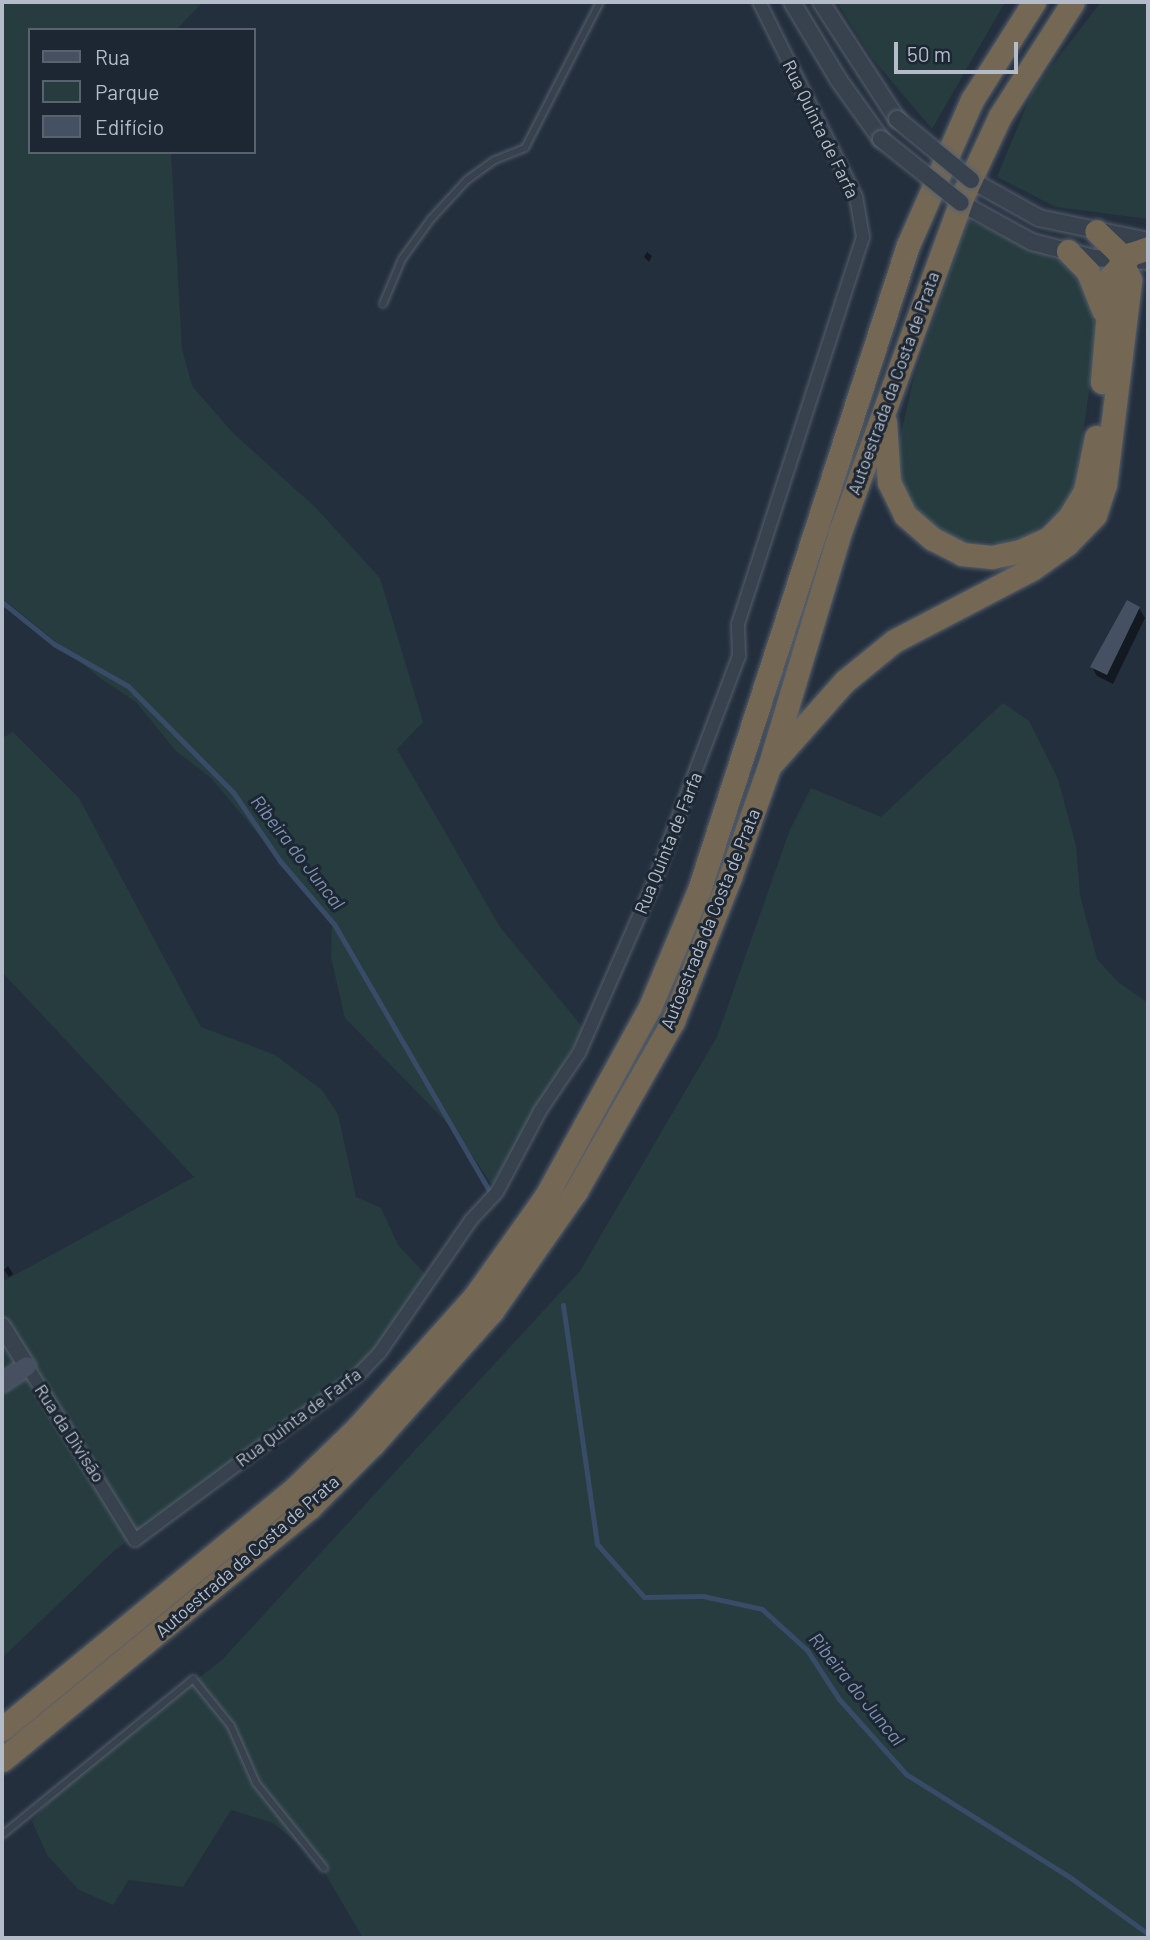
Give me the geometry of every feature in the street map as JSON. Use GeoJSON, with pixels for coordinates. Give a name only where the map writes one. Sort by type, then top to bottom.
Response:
{"type":"FeatureCollection","features":[{"type":"Feature","properties":{"kind":"highway","name":"Autoestrada da Costa de Prata"},"geometry":{"type":"LineString","coordinates":[[2,1729],[291,1492],[338,1447],[475,1296],[546,1196],[650,1007],[699,890],[908,245],[972,100],[1034,2]]}},
{"type":"Feature","properties":{"kind":"highway","name":"Autoestrada da Costa de Prata"},"geometry":{"type":"LineString","coordinates":[[2,1760],[310,1507],[424,1392],[492,1311],[576,1191],[673,1021],[769,767],[837,542],[971,178],[1000,116],[1073,2]]}},
{"type":"Feature","properties":{"kind":"highway"},"geometry":{"type":"LineString","coordinates":[[884,412],[889,482],[905,515],[933,539],[962,554],[992,557],[1020,551],[1049,538],[1070,516],[1085,491],[1115,321],[1130,280],[1123,261],[1096,231]]}},
{"type":"Feature","properties":{"kind":"highway"},"geometry":{"type":"LineString","coordinates":[[1123,261],[1148,248]]}},
{"type":"Feature","properties":{"kind":"highway"},"geometry":{"type":"LineString","coordinates":[[769,767],[845,681],[894,641],[1032,569],[1067,544],[1095,515],[1105,485],[1115,321],[1096,287],[1068,251]]}},
{"type":"Feature","properties":{"kind":"highway"},"geometry":{"type":"LineString","coordinates":[[1115,321],[1148,287]]}},
{"type":"Feature","properties":{"kind":"main road"},"geometry":{"type":"LineString","coordinates":[[2,1383],[27,1366]]}},
{"type":"Feature","properties":{"kind":"street","name":"Rua Quinta de Farfa"},"geometry":{"type":"LineString","coordinates":[[135,1541],[359,1374],[380,1352],[471,1220],[497,1192],[540,1111],[579,1053],[657,875],[739,656],[738,624],[863,237],[856,197],[759,2]]}},
{"type":"Feature","properties":{"kind":"street"},"geometry":{"type":"LineString","coordinates":[[792,2],[838,79],[881,139],[931,183],[988,222],[1032,242],[1123,261],[1148,261]]}},
{"type":"Feature","properties":{"kind":"street"},"geometry":{"type":"LineString","coordinates":[[821,2],[897,118],[946,163],[1040,218],[1148,241]]}},
{"type":"Feature","properties":{"kind":"street","name":"Rua da Divisão"},"geometry":{"type":"LineString","coordinates":[[2,1326],[135,1541]]}},
{"type":"Feature","properties":{"kind":"lane"},"geometry":{"type":"LineString","coordinates":[[383,304],[402,259],[432,219],[476,173],[495,160],[525,148],[600,2]]}},
{"type":"Feature","properties":{"kind":"lane"},"geometry":{"type":"LineString","coordinates":[[2,1835],[193,1679],[230,1726],[256,1783],[324,1868]]}},
{"type":"Feature","properties":{"kind":"green space"},"geometry":{"type":"Polygon","coordinates":[[[2,2],[203,2],[178,28],[28,28],[28,154],[171,154],[182,349],[192,386],[233,433],[315,507],[380,578],[423,722],[397,749],[500,927],[584,1029],[492,1185],[457,1133],[345,1018],[331,958],[332,922],[211,778],[176,751],[136,702],[100,678],[2,598],[2,2]]]}},
{"type":"Feature","properties":{"kind":"green space"},"geometry":{"type":"Polygon","coordinates":[[[837,2],[1005,2],[932,129],[872,58],[837,2]]]}},
{"type":"Feature","properties":{"kind":"green space"},"geometry":{"type":"Polygon","coordinates":[[[1101,2],[1148,2],[1148,219],[1056,207],[997,177],[1033,90],[1101,2]]]}},
{"type":"Feature","properties":{"kind":"green space"},"geometry":{"type":"Polygon","coordinates":[[[968,220],[1060,261],[1081,284],[1098,331],[1075,487],[1058,512],[1030,535],[1003,543],[953,540],[929,525],[912,505],[900,477],[898,446],[914,377],[968,220]]]}},
{"type":"Feature","properties":{"kind":"green space"},"geometry":{"type":"Polygon","coordinates":[[[1003,703],[1029,721],[1058,779],[1076,846],[1080,895],[1097,959],[1118,982],[1148,1003],[1148,1938],[363,1938],[316,1858],[273,1823],[231,1810],[183,1887],[129,1880],[113,1905],[79,1890],[47,1855],[32,1821],[67,1780],[222,1660],[580,1271],[717,1037],[789,832],[811,788],[881,817],[1003,703]]]}},
{"type":"Feature","properties":{"kind":"green space"},"geometry":{"type":"Polygon","coordinates":[[[13,732],[79,798],[201,1027],[275,1055],[322,1090],[338,1114],[356,1197],[381,1208],[398,1245],[427,1276],[370,1356],[224,1472],[115,1550],[2,1658],[2,1282],[194,1177],[2,972],[2,738],[13,732]]]}},
{"type":"Feature","properties":{"kind":"building"},"geometry":{"type":"Polygon","coordinates":[[[1127,600],[1140,607],[1107,675],[1090,667],[1127,600]]]}},
{"type":"Feature","properties":{"kind":"waterway","name":"Ribeira do Juncal"},"geometry":{"type":"LineString","coordinates":[[2,602],[54,644],[128,686],[233,792],[280,861],[334,924],[490,1192]]}},
{"type":"Feature","properties":{"kind":"waterway","name":"Ribeira do Juncal"},"geometry":{"type":"LineString","coordinates":[[563,1305],[597,1544],[644,1597],[703,1596],[762,1609],[807,1650],[839,1699],[906,1774],[1071,1878],[1148,1934]]}}]}
